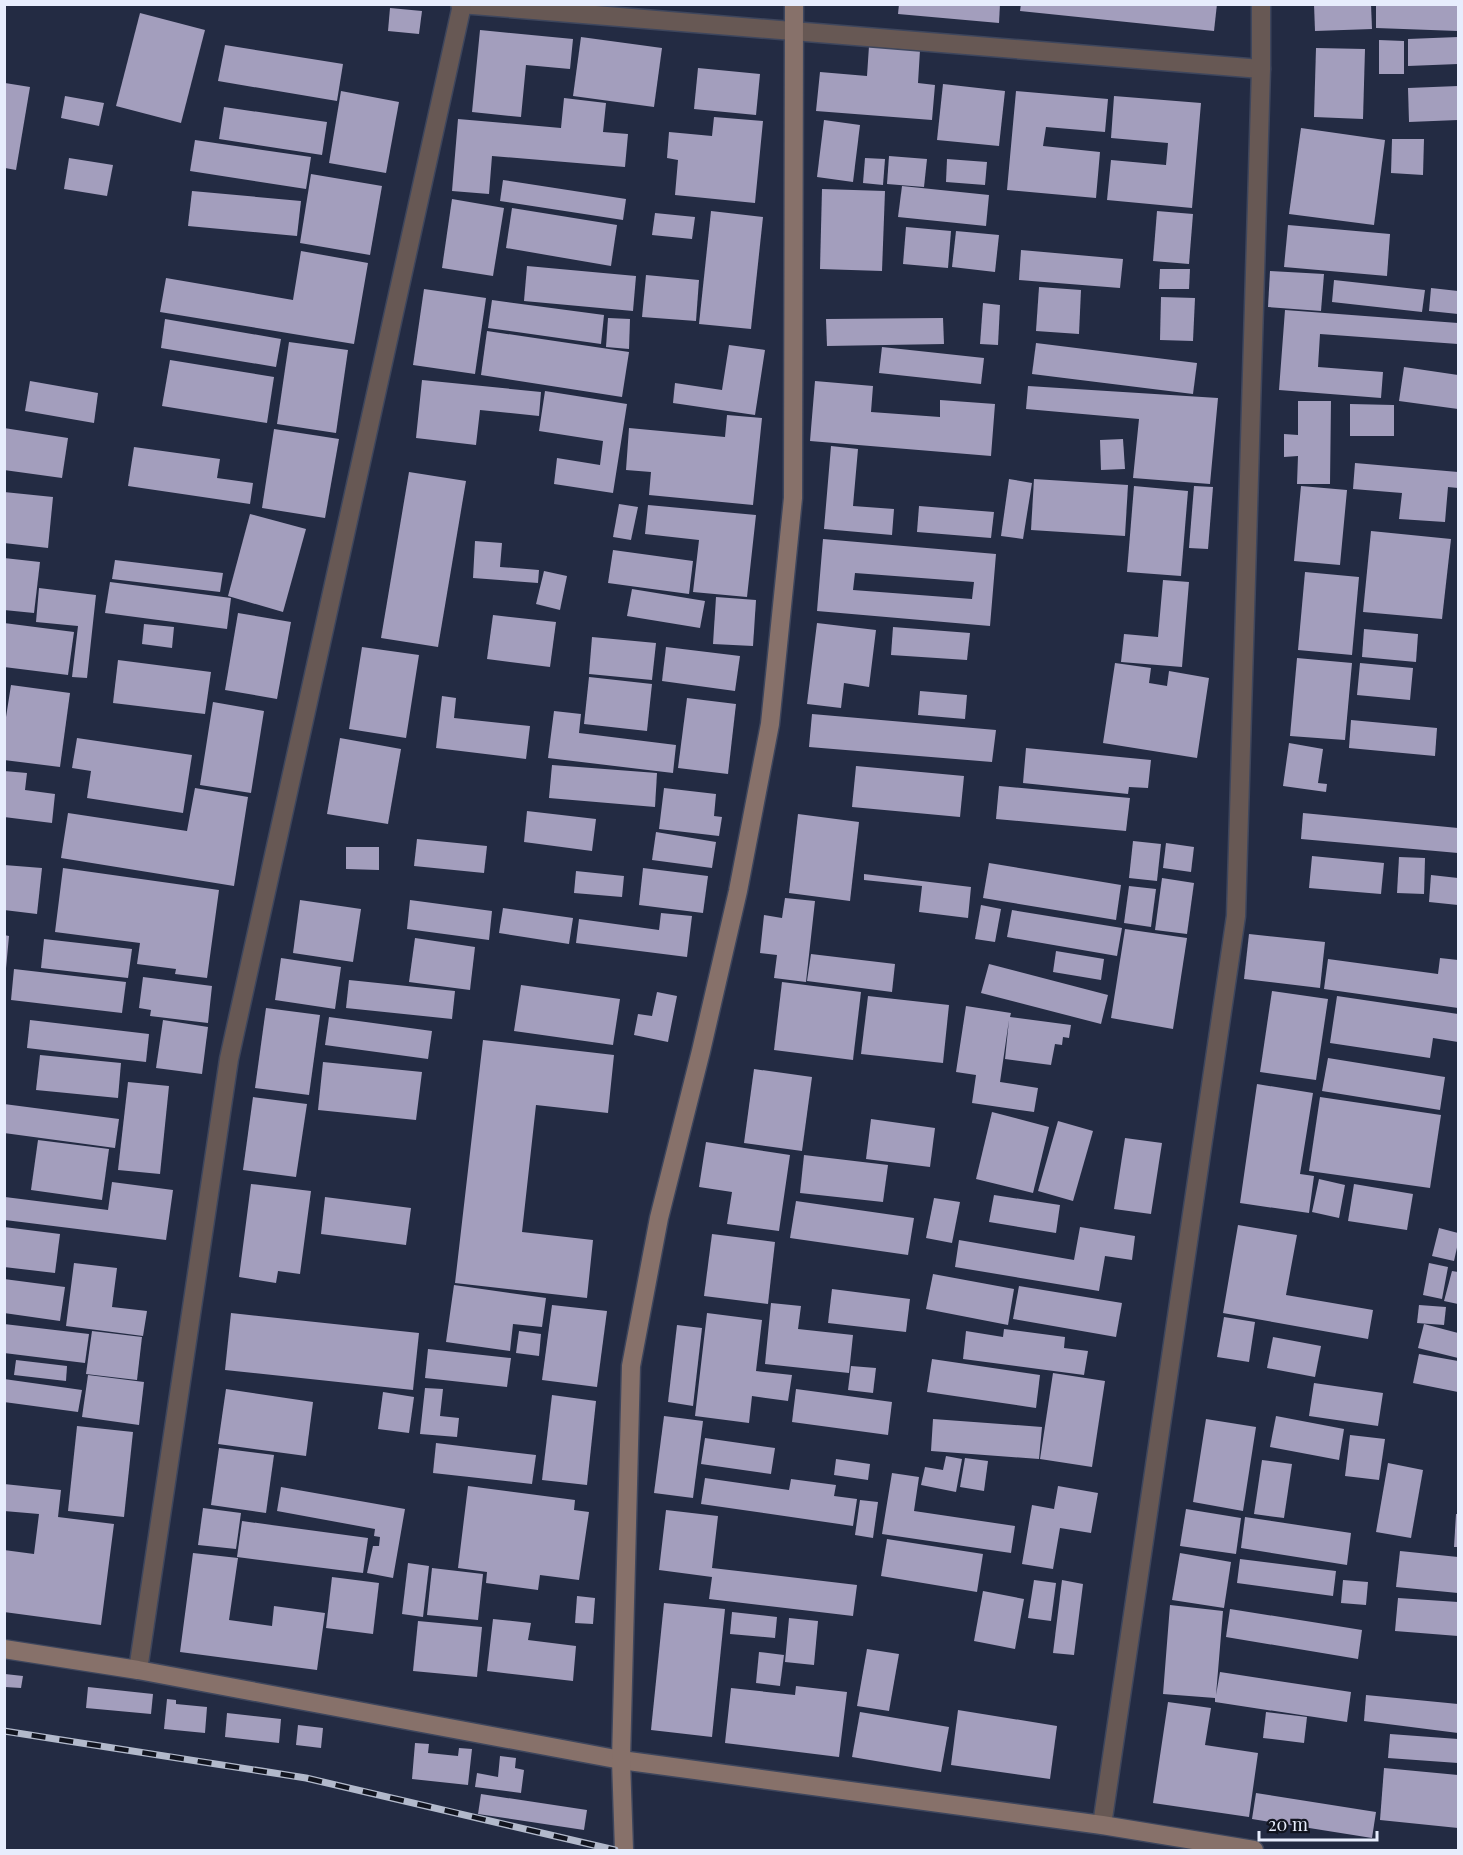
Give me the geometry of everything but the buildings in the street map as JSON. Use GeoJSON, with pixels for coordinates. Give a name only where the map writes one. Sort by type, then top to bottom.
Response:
{"type":"FeatureCollection","features":[{"type":"Feature","properties":{"kind":"main road"},"geometry":{"type":"LineString","coordinates":[[624,1851],[621,1760],[631,1366],[659,1218],[738,891],[770,724],[793,498],[795,4]]}},
{"type":"Feature","properties":{"kind":"main road"},"geometry":{"type":"LineString","coordinates":[[4,1649],[138,1670],[621,1760],[1102,1825],[1254,1851]]}},
{"type":"Feature","properties":{"kind":"street"},"geometry":{"type":"LineString","coordinates":[[1102,1825],[1236,916],[1261,4]]}},
{"type":"Feature","properties":{"kind":"street"},"geometry":{"type":"LineString","coordinates":[[138,1670],[229,1059],[461,5],[1261,69]]}},
{"type":"Feature","properties":{"kind":"railway"},"geometry":{"type":"LineString","coordinates":[[4,1731],[306,1778],[615,1850]]}}]}
